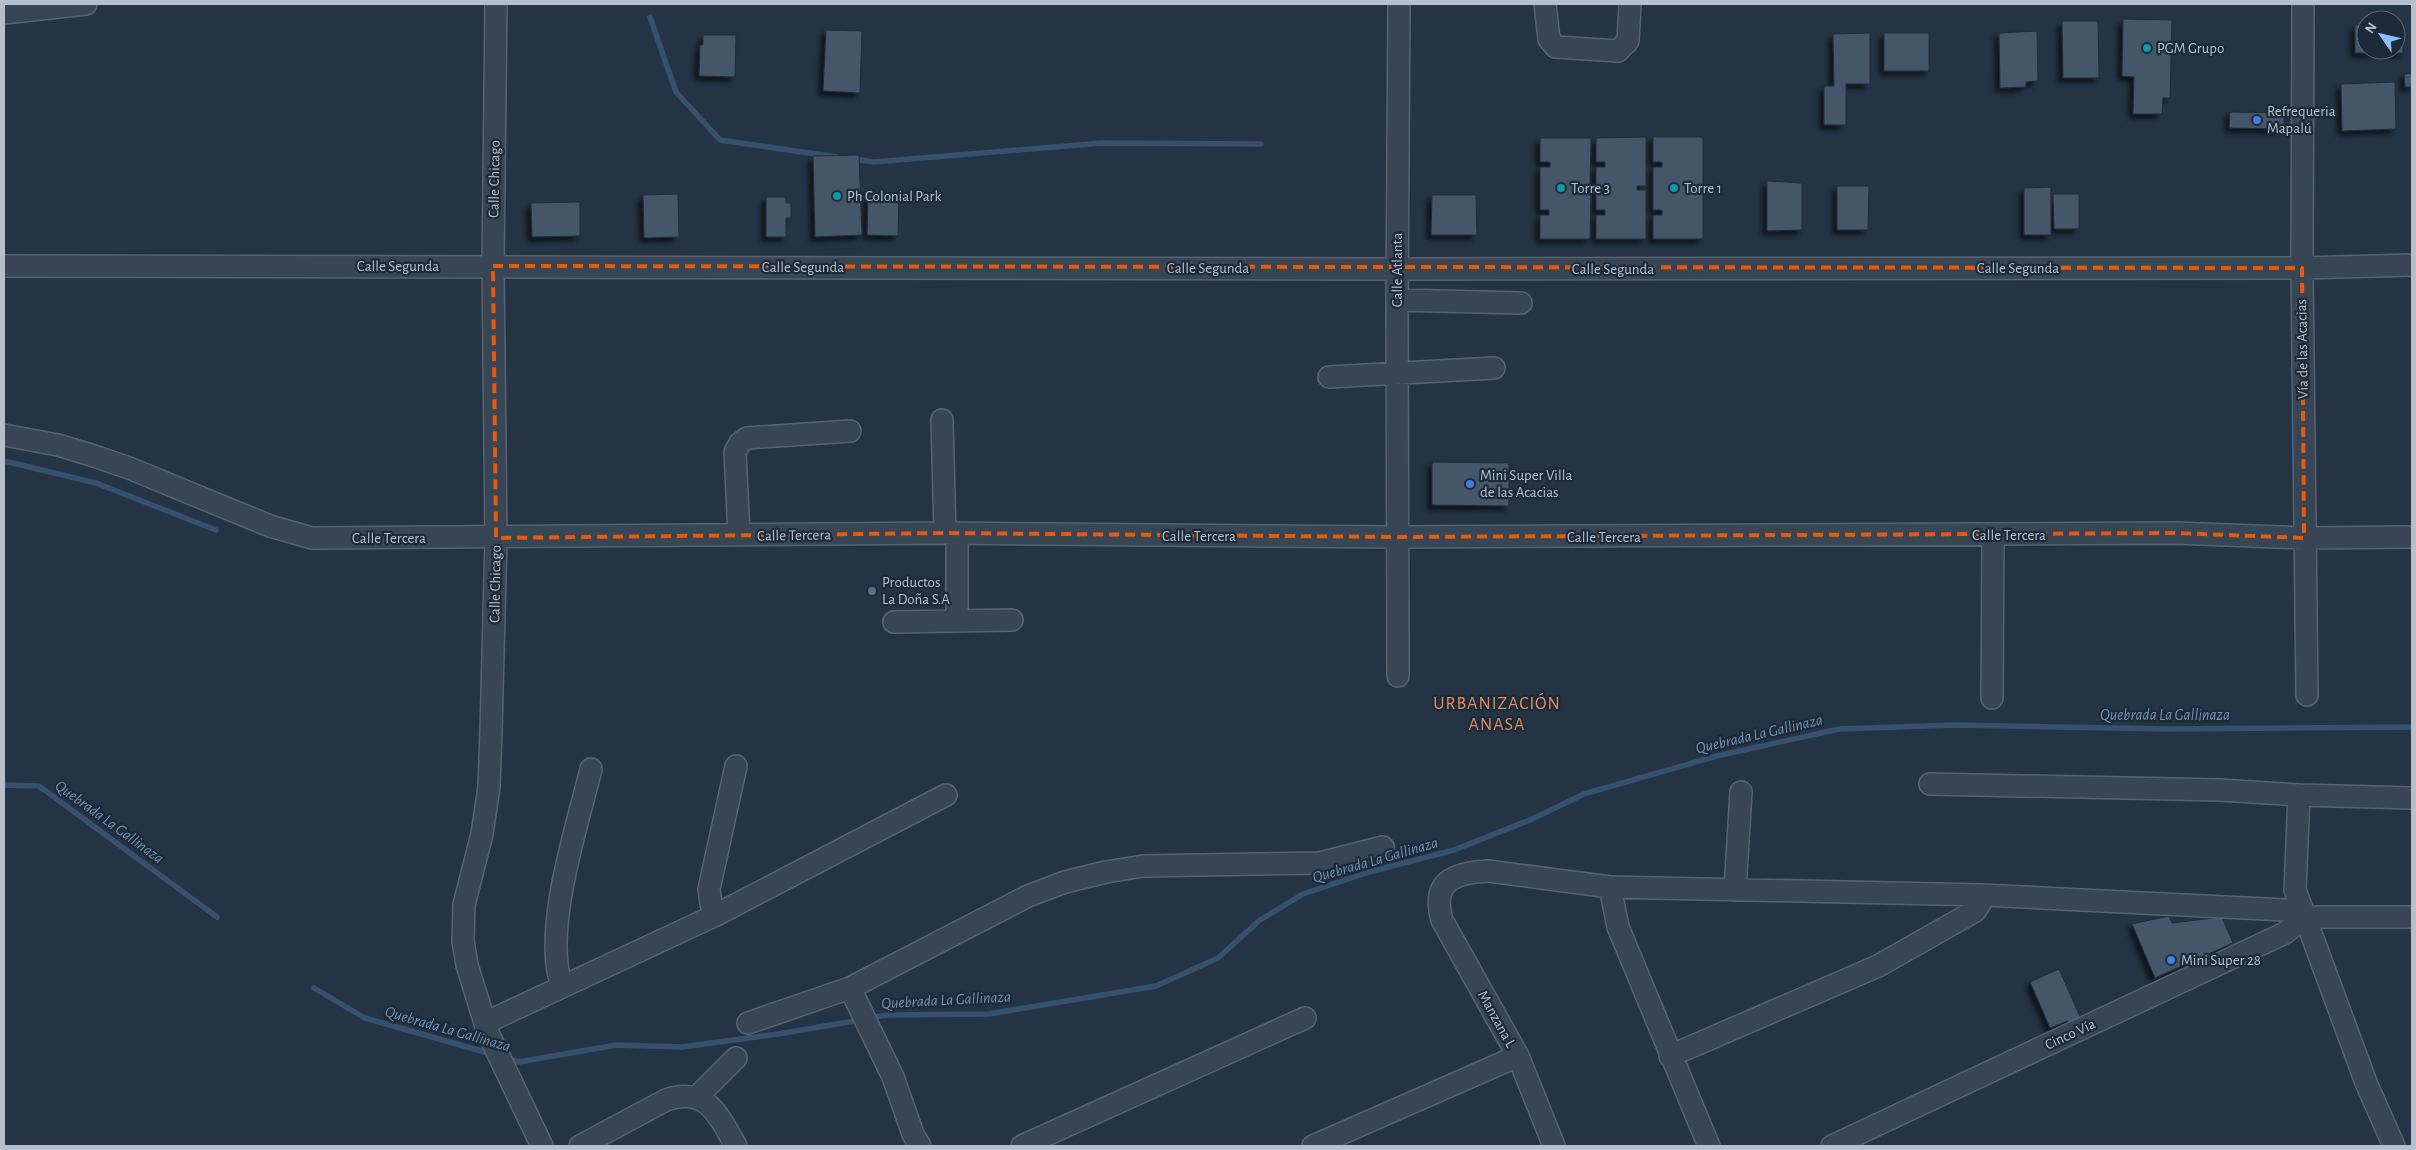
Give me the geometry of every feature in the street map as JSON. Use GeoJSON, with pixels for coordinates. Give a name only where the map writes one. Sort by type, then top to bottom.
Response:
{"type":"FeatureCollection","features":[{"type":"Feature","properties":{"kind":"street"},"geometry":{"type":"LineString","coordinates":[[4,13],[86,4]]}},
{"type":"Feature","properties":{"kind":"street","name":"Calle Chicago"},"geometry":{"type":"LineString","coordinates":[[496,4],[493,266],[496,538],[488,787],[482,834],[464,905],[463,941],[467,965],[487,1028],[542,1146]]}},
{"type":"Feature","properties":{"kind":"street","name":"Calle Atlanta"},"geometry":{"type":"LineString","coordinates":[[1398,676],[1397,269],[1399,4]]}},
{"type":"Feature","properties":{"kind":"street"},"geometry":{"type":"LineString","coordinates":[[1545,4],[1549,38],[1556,48],[1618,51],[1628,41],[1630,4]]}},
{"type":"Feature","properties":{"kind":"street","name":"Vía de las Acacias"},"geometry":{"type":"LineString","coordinates":[[2303,4],[2302,268],[2307,695]]}},
{"type":"Feature","properties":{"kind":"street","name":"Calle Segunda"},"geometry":{"type":"LineString","coordinates":[[4,266],[1397,269],[2302,268],[2412,265]]}},
{"type":"Feature","properties":{"kind":"street"},"geometry":{"type":"LineString","coordinates":[[1397,300],[1521,302]]}},
{"type":"Feature","properties":{"kind":"street"},"geometry":{"type":"LineString","coordinates":[[1329,377],[1494,368]]}},
{"type":"Feature","properties":{"kind":"street"},"geometry":{"type":"LineString","coordinates":[[942,420],[957,621]]}},
{"type":"Feature","properties":{"kind":"street"},"geometry":{"type":"LineString","coordinates":[[739,535],[735,452],[740,443],[747,438],[850,431]]}},
{"type":"Feature","properties":{"kind":"street","name":"Calle Tercera"},"geometry":{"type":"LineString","coordinates":[[4,434],[58,445],[130,468],[270,526],[312,538],[951,534],[1397,537],[2175,533],[2304,538],[2412,537]]}},
{"type":"Feature","properties":{"kind":"street"},"geometry":{"type":"LineString","coordinates":[[1992,698],[1993,535]]}},
{"type":"Feature","properties":{"kind":"street"},"geometry":{"type":"LineString","coordinates":[[894,622],[1012,620]]}},
{"type":"Feature","properties":{"kind":"street"},"geometry":{"type":"LineString","coordinates":[[716,915],[711,904],[709,889],[736,766]]}},
{"type":"Feature","properties":{"kind":"street"},"geometry":{"type":"LineString","coordinates":[[562,987],[555,953],[558,908],[591,769]]}},
{"type":"Feature","properties":{"kind":"street"},"geometry":{"type":"LineString","coordinates":[[1930,784],[2219,790],[2299,795],[2412,798]]}},
{"type":"Feature","properties":{"kind":"street"},"geometry":{"type":"LineString","coordinates":[[1735,890],[1741,792]]}},
{"type":"Feature","properties":{"kind":"street"},"geometry":{"type":"LineString","coordinates":[[487,1028],[562,987],[716,915],[946,795]]}},
{"type":"Feature","properties":{"kind":"street"},"geometry":{"type":"LineString","coordinates":[[2299,795],[2296,890],[2367,1085],[2394,1146]]}},
{"type":"Feature","properties":{"kind":"street"},"geometry":{"type":"LineString","coordinates":[[748,1023],[854,996],[1028,896],[1065,882],[1106,872],[1143,866],[1320,862],[1383,847]]}},
{"type":"Feature","properties":{"kind":"street","name":"Manzana L"},"geometry":{"type":"LineString","coordinates":[[1554,1146],[1518,1056],[1442,920],[1438,907],[1439,894],[1445,884],[1454,878],[1468,873],[1488,871],[1610,887]]}},
{"type":"Feature","properties":{"kind":"street"},"geometry":{"type":"LineString","coordinates":[[1709,1146],[1618,927],[1610,887],[1982,895],[2285,910],[2305,917],[2412,917]]}},
{"type":"Feature","properties":{"kind":"street"},"geometry":{"type":"LineString","coordinates":[[1670,1056],[1878,966],[1975,911],[1981,902],[1982,895]]}},
{"type":"Feature","properties":{"kind":"street","name":"Cinco Vía"},"geometry":{"type":"LineString","coordinates":[[1832,1146],[2285,933],[2305,917]]}},
{"type":"Feature","properties":{"kind":"street"},"geometry":{"type":"LineString","coordinates":[[854,996],[893,1077],[913,1134],[920,1146]]}},
{"type":"Feature","properties":{"kind":"street"},"geometry":{"type":"LineString","coordinates":[[1022,1146],[1306,1018]]}},
{"type":"Feature","properties":{"kind":"street"},"geometry":{"type":"LineString","coordinates":[[1313,1146],[1518,1056]]}},
{"type":"Feature","properties":{"kind":"street"},"geometry":{"type":"LineString","coordinates":[[697,1097],[736,1058]]}},
{"type":"Feature","properties":{"kind":"street"},"geometry":{"type":"LineString","coordinates":[[580,1146],[666,1100],[681,1095],[697,1097],[706,1102],[720,1118],[736,1146]]}},
{"type":"Feature","properties":{"kind":"highlighted area"},"geometry":{"type":"Polygon","coordinates":[[[493,266],[2302,268],[2304,538],[2175,533],[1397,537],[945,533],[496,538],[493,266]]]}},
{"type":"Feature","properties":{"kind":"building","name":"PGM Grupo"},"geometry":{"type":"Polygon","coordinates":[[[2123,19],[2172,20],[2170,98],[2163,98],[2162,114],[2133,114],[2134,77],[2122,76],[2123,19]]]}},
{"type":"Feature","properties":{"kind":"building"},"geometry":{"type":"Polygon","coordinates":[[[2062,21],[2098,21],[2099,78],[2063,78],[2062,21]]]}},
{"type":"Feature","properties":{"kind":"building"},"geometry":{"type":"Polygon","coordinates":[[[2355,25],[2356,25],[2356,53],[2355,25]]]}},
{"type":"Feature","properties":{"kind":"building"},"geometry":{"type":"Polygon","coordinates":[[[826,30],[862,31],[860,93],[823,91],[826,30]]]}},
{"type":"Feature","properties":{"kind":"building"},"geometry":{"type":"Polygon","coordinates":[[[2037,31],[2038,81],[2026,82],[2026,87],[2000,88],[1999,33],[2037,31]]]}},
{"type":"Feature","properties":{"kind":"building"},"geometry":{"type":"Polygon","coordinates":[[[1870,33],[1870,84],[1846,84],[1846,125],[1824,125],[1824,86],[1834,86],[1833,34],[1870,33]]]}},
{"type":"Feature","properties":{"kind":"building"},"geometry":{"type":"Polygon","coordinates":[[[1884,33],[1929,33],[1929,71],[1884,71],[1884,33]]]}},
{"type":"Feature","properties":{"kind":"building"},"geometry":{"type":"Polygon","coordinates":[[[703,35],[736,35],[735,77],[699,76],[700,45],[703,45],[703,35]]]}},
{"type":"Feature","properties":{"kind":"building"},"geometry":{"type":"Polygon","coordinates":[[[2412,73],[2412,87],[2405,87],[2404,74],[2412,73]]]}},
{"type":"Feature","properties":{"kind":"building"},"geometry":{"type":"Polygon","coordinates":[[[2395,82],[2396,129],[2342,131],[2341,84],[2395,82]]]}},
{"type":"Feature","properties":{"kind":"building","name":"Refrequeria Mapalú"},"geometry":{"type":"Polygon","coordinates":[[[2230,112],[2284,113],[2284,129],[2229,128],[2230,112]]]}},
{"type":"Feature","properties":{"kind":"building"},"geometry":{"type":"Polygon","coordinates":[[[1646,137],[1646,186],[1637,186],[1637,190],[1646,190],[1646,239],[1596,239],[1596,215],[1605,215],[1605,210],[1596,210],[1596,167],[1605,167],[1605,162],[1596,162],[1596,138],[1646,137]]]}},
{"type":"Feature","properties":{"kind":"building","name":"Torre 1"},"geometry":{"type":"Polygon","coordinates":[[[1653,137],[1703,137],[1703,186],[1694,186],[1694,190],[1703,190],[1703,239],[1653,239],[1653,215],[1662,215],[1662,210],[1653,210],[1653,167],[1662,167],[1662,162],[1653,162],[1653,137]]]}},
{"type":"Feature","properties":{"kind":"building","name":"Torre 3"},"geometry":{"type":"Polygon","coordinates":[[[1540,138],[1591,138],[1590,186],[1581,186],[1581,190],[1591,190],[1590,239],[1540,239],[1540,215],[1549,215],[1549,210],[1540,210],[1540,167],[1550,167],[1550,162],[1540,162],[1540,138]]]}},
{"type":"Feature","properties":{"kind":"building","name":"Ph Colonial Park"},"geometry":{"type":"Polygon","coordinates":[[[859,155],[862,235],[815,237],[813,156],[859,155]]]}},
{"type":"Feature","properties":{"kind":"building"},"geometry":{"type":"Polygon","coordinates":[[[1767,181],[1802,183],[1802,230],[1767,231],[1767,181]]]}},
{"type":"Feature","properties":{"kind":"building"},"geometry":{"type":"Polygon","coordinates":[[[1837,186],[1869,186],[1868,230],[1837,230],[1837,186]]]}},
{"type":"Feature","properties":{"kind":"building"},"geometry":{"type":"Polygon","coordinates":[[[2051,187],[2051,235],[2024,235],[2024,188],[2051,187]]]}},
{"type":"Feature","properties":{"kind":"building"},"geometry":{"type":"Polygon","coordinates":[[[678,194],[679,237],[644,238],[643,195],[678,194]]]}},
{"type":"Feature","properties":{"kind":"building"},"geometry":{"type":"Polygon","coordinates":[[[2053,194],[2079,194],[2079,229],[2054,229],[2053,194]]]}},
{"type":"Feature","properties":{"kind":"building"},"geometry":{"type":"Polygon","coordinates":[[[868,195],[899,195],[898,236],[867,235],[868,195]]]}},
{"type":"Feature","properties":{"kind":"building"},"geometry":{"type":"Polygon","coordinates":[[[1432,195],[1476,195],[1477,235],[1431,235],[1432,195]]]}},
{"type":"Feature","properties":{"kind":"building"},"geometry":{"type":"Polygon","coordinates":[[[766,197],[786,197],[786,203],[791,203],[791,218],[786,218],[786,237],[766,237],[766,197]]]}},
{"type":"Feature","properties":{"kind":"building"},"geometry":{"type":"Polygon","coordinates":[[[580,202],[580,236],[532,237],[531,203],[580,202]]]}},
{"type":"Feature","properties":{"kind":"building","name":"Mini Super Villa de las Acacias"},"geometry":{"type":"Polygon","coordinates":[[[1432,462],[1509,463],[1509,506],[1432,505],[1432,462]]]}},
{"type":"Feature","properties":{"kind":"building","name":"Mini Super 28"},"geometry":{"type":"Polygon","coordinates":[[[2169,916],[2172,923],[2222,917],[2233,943],[2155,978],[2132,924],[2169,916]]]}},
{"type":"Feature","properties":{"kind":"building"},"geometry":{"type":"Polygon","coordinates":[[[2059,969],[2081,1019],[2069,1024],[2067,1021],[2050,1028],[2030,982],[2059,969]]]}},
{"type":"Feature","properties":{"kind":"waterway"},"geometry":{"type":"LineString","coordinates":[[650,17],[676,92],[720,140],[837,157]]}},
{"type":"Feature","properties":{"kind":"waterway"},"geometry":{"type":"LineString","coordinates":[[853,159],[874,162],[1102,143],[1261,144]]}},
{"type":"Feature","properties":{"kind":"waterway"},"geometry":{"type":"LineString","coordinates":[[4,461],[96,483],[216,530]]}},
{"type":"Feature","properties":{"kind":"waterway","name":"Quebrada La Gallinaza"},"geometry":{"type":"LineString","coordinates":[[869,1018],[888,1015],[989,1014],[1156,986],[1218,958],[1260,920],[1303,894],[1369,872],[1454,850],[1530,820],[1584,794],[1717,756],[1839,729],[1955,725],[2167,729],[2412,727]]}},
{"type":"Feature","properties":{"kind":"waterway","name":"Quebrada La Gallinaza"},"geometry":{"type":"LineString","coordinates":[[4,785],[39,786],[217,917]]}},
{"type":"Feature","properties":{"kind":"waterway","name":"Quebrada La Gallinaza"},"geometry":{"type":"LineString","coordinates":[[314,988],[365,1018],[492,1054]]}},
{"type":"Feature","properties":{"kind":"waterway","name":"Quebrada La Gallinaza"},"geometry":{"type":"LineString","coordinates":[[506,1058],[519,1062],[616,1045],[682,1047],[778,1034],[860,1020]]}},
{"type":"Feature","properties":{"kind":"place","name":"PGM Grupo"},"geometry":{"type":"Point","coordinates":[2147,48]}},
{"type":"Feature","properties":{"kind":"place","name":"Refrequeria Mapalú"},"geometry":{"type":"Point","coordinates":[2257,120]}},
{"type":"Feature","properties":{"kind":"place","name":"Torre 3"},"geometry":{"type":"Point","coordinates":[1561,188]}},
{"type":"Feature","properties":{"kind":"place","name":"Torre 1"},"geometry":{"type":"Point","coordinates":[1674,188]}},
{"type":"Feature","properties":{"kind":"place","name":"Ph Colonial Park"},"geometry":{"type":"Point","coordinates":[837,196]}},
{"type":"Feature","properties":{"kind":"place","name":"Mini Super Villa de las Acacias"},"geometry":{"type":"Point","coordinates":[1470,484]}},
{"type":"Feature","properties":{"kind":"place","name":"Productos La Doña S.A"},"geometry":{"type":"Point","coordinates":[872,591]}},
{"type":"Feature","properties":{"kind":"place","name":"Mini Super 28"},"geometry":{"type":"Point","coordinates":[2171,960]}},
{"type":"Feature","properties":{"kind":"district","name":"URBANIZACIÓN ANASA"},"geometry":{"type":"Point","coordinates":[1497,713]}}]}
